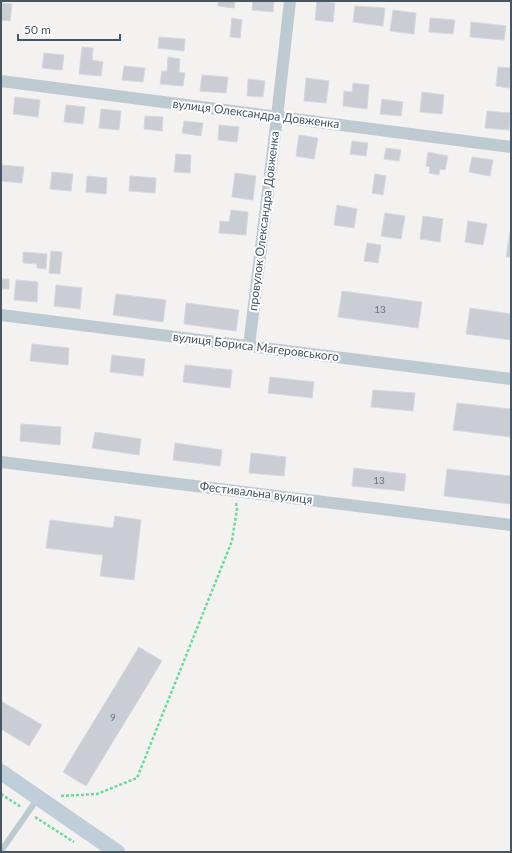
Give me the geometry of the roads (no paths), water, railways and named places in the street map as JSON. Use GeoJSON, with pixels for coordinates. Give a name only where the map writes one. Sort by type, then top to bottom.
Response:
{"type":"FeatureCollection","features":[{"type":"Feature","properties":{"kind":"street","name":"провулок Олександра Довженка"},"geometry":{"type":"LineString","coordinates":[[249,346],[290,1]]}},
{"type":"Feature","properties":{"kind":"street","name":"вулиця Олександра Довженка"},"geometry":{"type":"LineString","coordinates":[[1,81],[511,147]]}},
{"type":"Feature","properties":{"kind":"street","name":"вулиця Бориса Магеровського"},"geometry":{"type":"LineString","coordinates":[[1,315],[511,379]]}},
{"type":"Feature","properties":{"kind":"street","name":"Фестивальна вулиця"},"geometry":{"type":"LineString","coordinates":[[1,462],[511,525]]}},
{"type":"Feature","properties":{"kind":"street"},"geometry":{"type":"LineString","coordinates":[[1,772],[116,852]]}},
{"type":"Feature","properties":{"kind":"lane"},"geometry":{"type":"LineString","coordinates":[[1,851],[38,797]]}}]}
